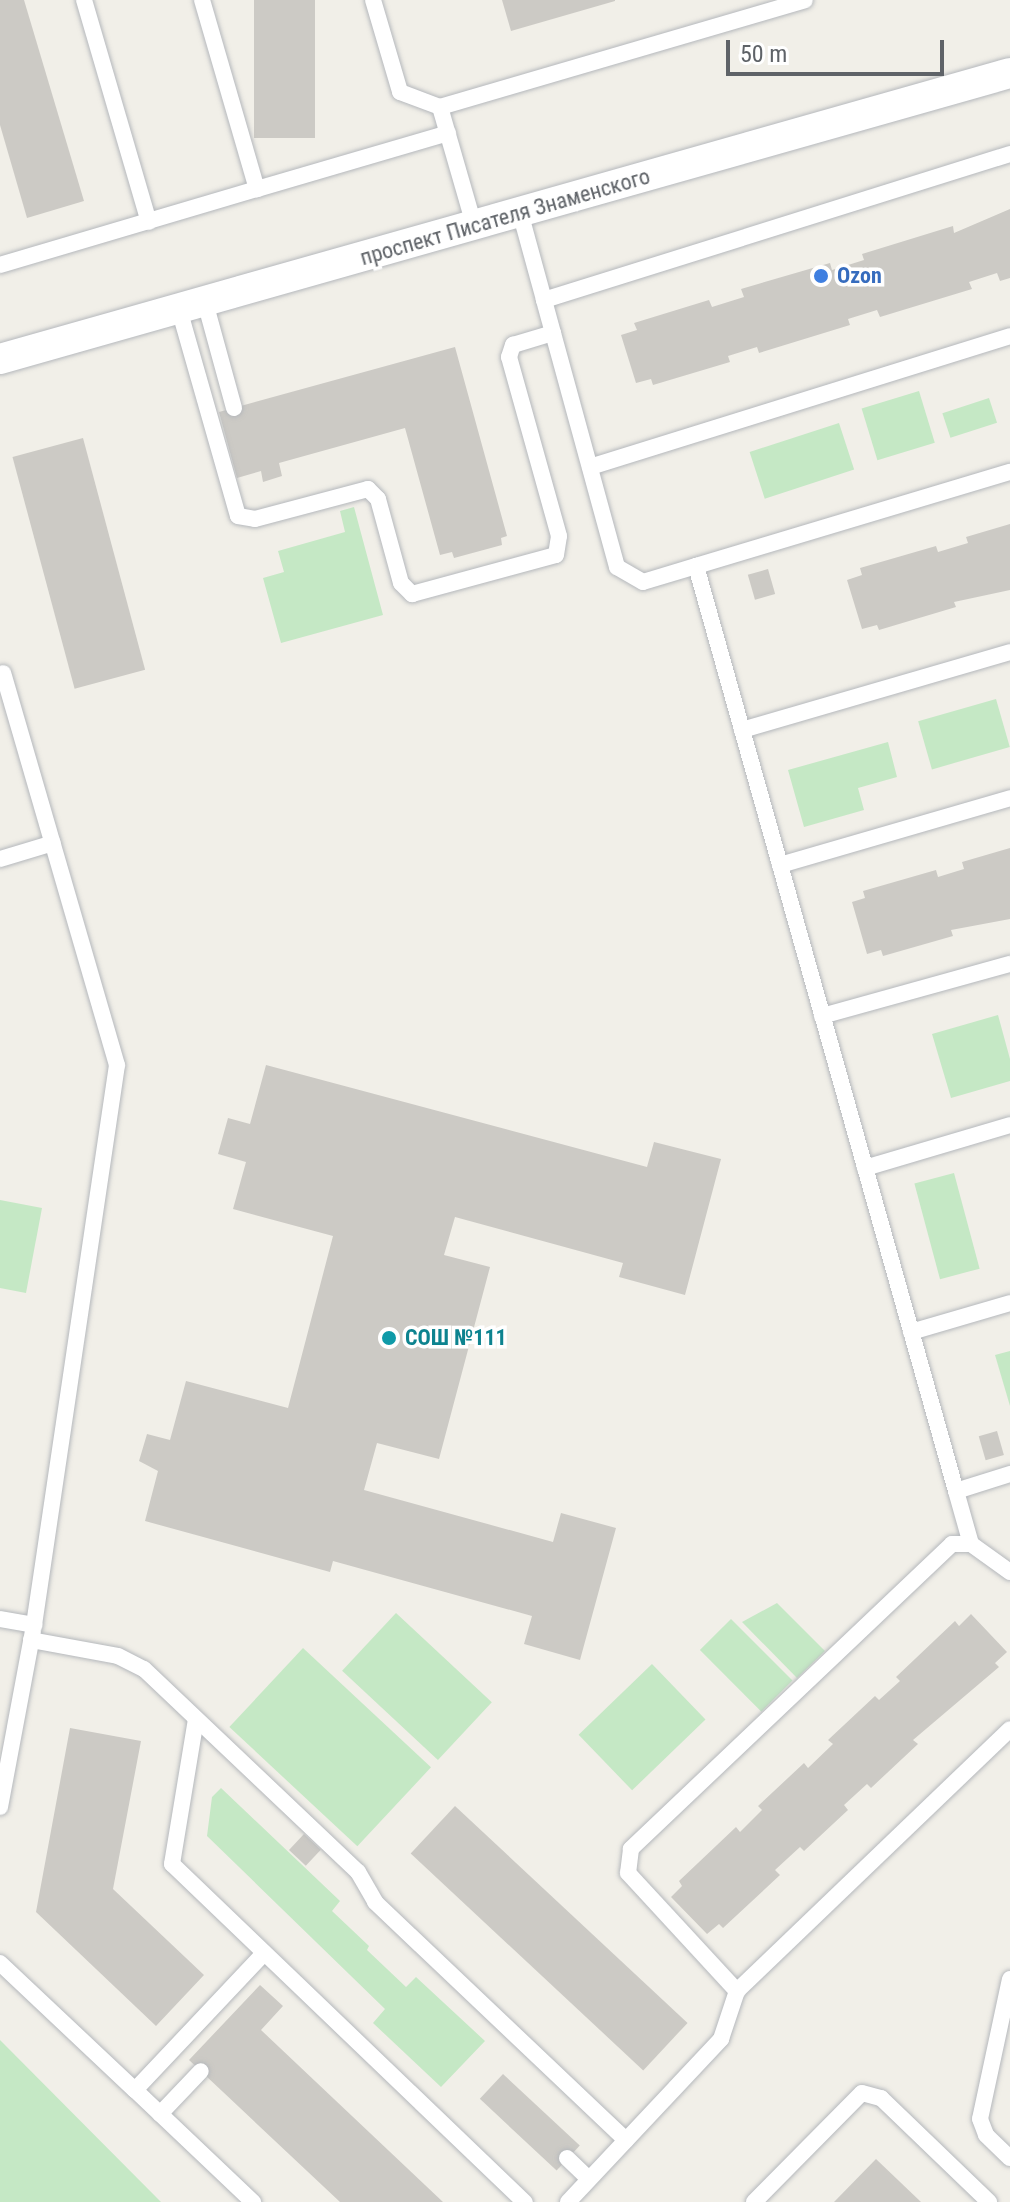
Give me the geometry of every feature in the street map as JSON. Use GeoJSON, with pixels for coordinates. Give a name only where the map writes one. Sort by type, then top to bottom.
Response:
{"type":"FeatureCollection","features":[{"type":"Feature","properties":{"kind":"street","name":"проспект Писателя Знаменского"},"geometry":{"type":"LineString","coordinates":[[2,353],[192,305],[1010,73]]}},
{"type":"Feature","properties":{"kind":"lane"},"geometry":{"type":"LineString","coordinates":[[84,0],[149,222]]}},
{"type":"Feature","properties":{"kind":"lane"},"geometry":{"type":"LineString","coordinates":[[202,0],[257,189]]}},
{"type":"Feature","properties":{"kind":"lane"},"geometry":{"type":"LineString","coordinates":[[373,0],[400,92],[440,107],[805,0]]}},
{"type":"Feature","properties":{"kind":"lane"},"geometry":{"type":"LineString","coordinates":[[440,107],[474,225]]}},
{"type":"Feature","properties":{"kind":"lane"},"geometry":{"type":"LineString","coordinates":[[0,265],[448,133]]}},
{"type":"Feature","properties":{"kind":"lane"},"geometry":{"type":"LineString","coordinates":[[544,300],[1010,154]]}},
{"type":"Feature","properties":{"kind":"lane"},"geometry":{"type":"LineString","coordinates":[[520,212],[617,567],[643,582],[1010,472]]}},
{"type":"Feature","properties":{"kind":"lane"},"geometry":{"type":"LineString","coordinates":[[192,305],[238,516],[255,519],[368,489],[378,499],[401,583],[412,594],[548,559],[560,547],[509,357],[513,345],[553,333]]}},
{"type":"Feature","properties":{"kind":"lane"},"geometry":{"type":"LineString","coordinates":[[192,305],[234,408]]}},
{"type":"Feature","properties":{"kind":"lane"},"geometry":{"type":"LineString","coordinates":[[590,467],[1010,336]]}},
{"type":"Feature","properties":{"kind":"lane"},"geometry":{"type":"LineString","coordinates":[[696,566],[971,1544]]}},
{"type":"Feature","properties":{"kind":"lane"},"geometry":{"type":"LineString","coordinates":[[742,730],[1010,652]]}},
{"type":"Feature","properties":{"kind":"lane"},"geometry":{"type":"LineString","coordinates":[[0,1807],[32,1632],[117,1065],[1,669]]}},
{"type":"Feature","properties":{"kind":"lane"},"geometry":{"type":"LineString","coordinates":[[780,865],[1010,798]]}},
{"type":"Feature","properties":{"kind":"lane"},"geometry":{"type":"LineString","coordinates":[[0,859],[53,843]]}},
{"type":"Feature","properties":{"kind":"lane"},"geometry":{"type":"LineString","coordinates":[[822,1016],[1010,964]]}},
{"type":"Feature","properties":{"kind":"lane"},"geometry":{"type":"LineString","coordinates":[[865,1168],[1010,1125]]}},
{"type":"Feature","properties":{"kind":"lane"},"geometry":{"type":"LineString","coordinates":[[911,1332],[1010,1303]]}},
{"type":"Feature","properties":{"kind":"lane"},"geometry":{"type":"LineString","coordinates":[[956,1491],[1010,1474]]}},
{"type":"Feature","properties":{"kind":"lane"},"geometry":{"type":"LineString","coordinates":[[737,1991],[628,1873],[631,1849],[952,1544],[971,1544],[1010,1572]]}},
{"type":"Feature","properties":{"kind":"lane"},"geometry":{"type":"LineString","coordinates":[[0,1619],[32,1632],[132,1660],[358,1872],[375,1902],[626,2140]]}},
{"type":"Feature","properties":{"kind":"lane"},"geometry":{"type":"LineString","coordinates":[[196,1719],[172,1864],[525,2202]]}},
{"type":"Feature","properties":{"kind":"lane"},"geometry":{"type":"LineString","coordinates":[[568,2202],[721,2039],[737,1991],[1010,1729]]}},
{"type":"Feature","properties":{"kind":"lane"},"geometry":{"type":"LineString","coordinates":[[135,2090],[263,1954]]}},
{"type":"Feature","properties":{"kind":"lane"},"geometry":{"type":"LineString","coordinates":[[0,1963],[253,2202]]}},
{"type":"Feature","properties":{"kind":"lane"},"geometry":{"type":"LineString","coordinates":[[1010,1979],[980,2119],[986,2135],[1010,2158]]}},
{"type":"Feature","properties":{"kind":"lane"},"geometry":{"type":"LineString","coordinates":[[160,2114],[201,2071]]}},
{"type":"Feature","properties":{"kind":"lane"},"geometry":{"type":"LineString","coordinates":[[754,2202],[862,2093],[881,2098],[989,2202]]}},
{"type":"Feature","properties":{"kind":"lane"},"geometry":{"type":"LineString","coordinates":[[567,2158],[589,2179]]}},
{"type":"Feature","properties":{"kind":"green space"},"geometry":{"type":"Polygon","coordinates":[[[919,391],[935,443],[877,460],[862,409],[919,391]]]}},
{"type":"Feature","properties":{"kind":"green space"},"geometry":{"type":"Polygon","coordinates":[[[989,398],[997,423],[950,438],[942,413],[989,398]]]}},
{"type":"Feature","properties":{"kind":"green space"},"geometry":{"type":"Polygon","coordinates":[[[839,423],[854,470],[765,499],[750,452],[839,423]]]}},
{"type":"Feature","properties":{"kind":"green space"},"geometry":{"type":"Polygon","coordinates":[[[354,507],[383,615],[281,643],[263,578],[284,572],[278,551],[345,532],[340,511],[354,507]]]}},
{"type":"Feature","properties":{"kind":"green space"},"geometry":{"type":"Polygon","coordinates":[[[996,699],[1010,747],[932,769],[918,721],[996,699]]]}},
{"type":"Feature","properties":{"kind":"green space"},"geometry":{"type":"Polygon","coordinates":[[[888,742],[897,777],[858,788],[864,810],[804,827],[788,770],[888,742]]]}},
{"type":"Feature","properties":{"kind":"green space"},"geometry":{"type":"Polygon","coordinates":[[[998,1015],[1010,1059],[1010,1081],[951,1098],[932,1034],[998,1015]]]}},
{"type":"Feature","properties":{"kind":"green space"},"geometry":{"type":"Polygon","coordinates":[[[954,1173],[980,1269],[940,1279],[914,1184],[954,1173]]]}},
{"type":"Feature","properties":{"kind":"green space"},"geometry":{"type":"Polygon","coordinates":[[[0,1200],[42,1208],[26,1293],[0,1288],[0,1200]]]}},
{"type":"Feature","properties":{"kind":"green space"},"geometry":{"type":"Polygon","coordinates":[[[1010,1351],[1010,1406],[995,1355],[1010,1351]]]}},
{"type":"Feature","properties":{"kind":"green space"},"geometry":{"type":"Polygon","coordinates":[[[777,1603],[825,1651],[797,1678],[742,1622],[777,1603]]]}},
{"type":"Feature","properties":{"kind":"green space"},"geometry":{"type":"Polygon","coordinates":[[[396,1613],[492,1702],[438,1760],[342,1671],[396,1613]]]}},
{"type":"Feature","properties":{"kind":"green space"},"geometry":{"type":"Polygon","coordinates":[[[731,1619],[793,1681],[761,1712],[700,1650],[731,1619]]]}},
{"type":"Feature","properties":{"kind":"green space"},"geometry":{"type":"Polygon","coordinates":[[[303,1648],[431,1767],[357,1846],[229,1727],[303,1648]]]}},
{"type":"Feature","properties":{"kind":"green space"},"geometry":{"type":"Polygon","coordinates":[[[652,1664],[705,1719],[632,1790],[579,1735],[652,1664]]]}},
{"type":"Feature","properties":{"kind":"green space"},"geometry":{"type":"Polygon","coordinates":[[[221,1788],[340,1901],[332,1911],[369,1946],[367,1950],[406,1987],[416,1977],[485,2041],[441,2087],[373,2023],[385,2009],[207,1836],[212,1797],[221,1788]]]}},
{"type":"Feature","properties":{"kind":"green space"},"geometry":{"type":"Polygon","coordinates":[[[0,2040],[161,2202],[0,2202],[0,2040]]]}},
{"type":"Feature","properties":{"kind":"building"},"geometry":{"type":"Polygon","coordinates":[[[0,0],[24,0],[84,201],[27,218],[0,125],[0,0]]]}},
{"type":"Feature","properties":{"kind":"building"},"geometry":{"type":"Polygon","coordinates":[[[254,0],[315,0],[315,138],[254,138],[254,0]]]}},
{"type":"Feature","properties":{"kind":"building"},"geometry":{"type":"Polygon","coordinates":[[[502,0],[615,0],[615,1],[511,31],[502,0]]]}},
{"type":"Feature","properties":{"kind":"building"},"geometry":{"type":"Polygon","coordinates":[[[1010,209],[1010,278],[1000,281],[997,273],[969,282],[972,289],[880,317],[877,310],[848,319],[850,325],[759,353],[757,347],[728,356],[730,362],[653,385],[651,379],[636,383],[621,335],[637,330],[634,323],[709,300],[712,307],[744,297],[741,289],[830,263],[832,270],[864,260],[862,254],[953,226],[954,233],[1010,209]]]}},
{"type":"Feature","properties":{"kind":"building"},"geometry":{"type":"Polygon","coordinates":[[[455,347],[507,536],[501,538],[502,545],[454,558],[452,552],[440,555],[405,428],[279,463],[282,476],[263,482],[261,471],[237,478],[219,412],[455,347]]]}},
{"type":"Feature","properties":{"kind":"building"},"geometry":{"type":"Polygon","coordinates":[[[83,438],[145,670],[75,689],[12,457],[83,438]]]}},
{"type":"Feature","properties":{"kind":"building"},"geometry":{"type":"Polygon","coordinates":[[[1010,524],[1010,590],[954,602],[956,607],[879,630],[877,625],[862,629],[847,580],[862,575],[860,568],[936,546],[938,552],[968,543],[966,537],[1010,524]]]}},
{"type":"Feature","properties":{"kind":"building"},"geometry":{"type":"Polygon","coordinates":[[[768,569],[775,594],[755,600],[748,575],[768,569]]]}},
{"type":"Feature","properties":{"kind":"building"},"geometry":{"type":"Polygon","coordinates":[[[1010,848],[1010,919],[951,930],[953,936],[883,956],[881,950],[867,954],[852,902],[865,898],[863,891],[936,870],[938,877],[964,869],[962,862],[1010,848]]]}},
{"type":"Feature","properties":{"kind":"building","name":"СОШ №111"},"geometry":{"type":"Polygon","coordinates":[[[266,1065],[647,1167],[654,1142],[721,1159],[685,1295],[619,1277],[623,1263],[455,1217],[444,1255],[490,1267],[439,1459],[377,1443],[364,1490],[553,1542],[561,1513],[616,1528],[580,1660],[524,1644],[532,1616],[333,1561],[330,1572],[145,1521],[158,1471],[139,1461],[147,1434],[170,1440],[186,1381],[288,1408],[333,1236],[233,1209],[246,1162],[218,1154],[228,1118],[250,1124],[266,1065]]]}},
{"type":"Feature","properties":{"kind":"building"},"geometry":{"type":"Polygon","coordinates":[[[997,1431],[1004,1455],[986,1460],[979,1436],[997,1431]]]}},
{"type":"Feature","properties":{"kind":"building"},"geometry":{"type":"Polygon","coordinates":[[[971,1614],[1007,1652],[995,1663],[999,1667],[913,1740],[918,1744],[871,1788],[867,1784],[844,1805],[848,1810],[804,1851],[800,1847],[775,1870],[780,1875],[723,1928],[719,1924],[707,1934],[671,1897],[682,1886],[679,1881],[736,1827],[740,1832],[762,1810],[758,1806],[804,1763],[808,1768],[833,1744],[828,1740],[875,1696],[879,1700],[900,1681],[896,1677],[955,1621],[959,1626],[971,1614]]]}},
{"type":"Feature","properties":{"kind":"building"},"geometry":{"type":"Polygon","coordinates":[[[70,1728],[141,1741],[113,1889],[204,1975],[156,2026],[36,1912],[70,1728]]]}},
{"type":"Feature","properties":{"kind":"building"},"geometry":{"type":"Polygon","coordinates":[[[455,1806],[688,2023],[643,2070],[411,1854],[455,1806]]]}},
{"type":"Feature","properties":{"kind":"building"},"geometry":{"type":"Polygon","coordinates":[[[304,1834],[321,1850],[306,1866],[289,1850],[304,1834]]]}},
{"type":"Feature","properties":{"kind":"building"},"geometry":{"type":"Polygon","coordinates":[[[260,1985],[283,2006],[261,2030],[443,2202],[340,2202],[189,2060],[260,1985]]]}},
{"type":"Feature","properties":{"kind":"building"},"geometry":{"type":"Polygon","coordinates":[[[503,2074],[580,2146],[557,2170],[480,2099],[503,2074]]]}},
{"type":"Feature","properties":{"kind":"building"},"geometry":{"type":"Polygon","coordinates":[[[876,2159],[921,2202],[834,2202],[876,2159]]]}},
{"type":"Feature","properties":{"kind":"place","name":"Ozon"},"geometry":{"type":"Point","coordinates":[821,276]}},
{"type":"Feature","properties":{"kind":"place","name":"СОШ №111"},"geometry":{"type":"Point","coordinates":[389,1338]}}]}
